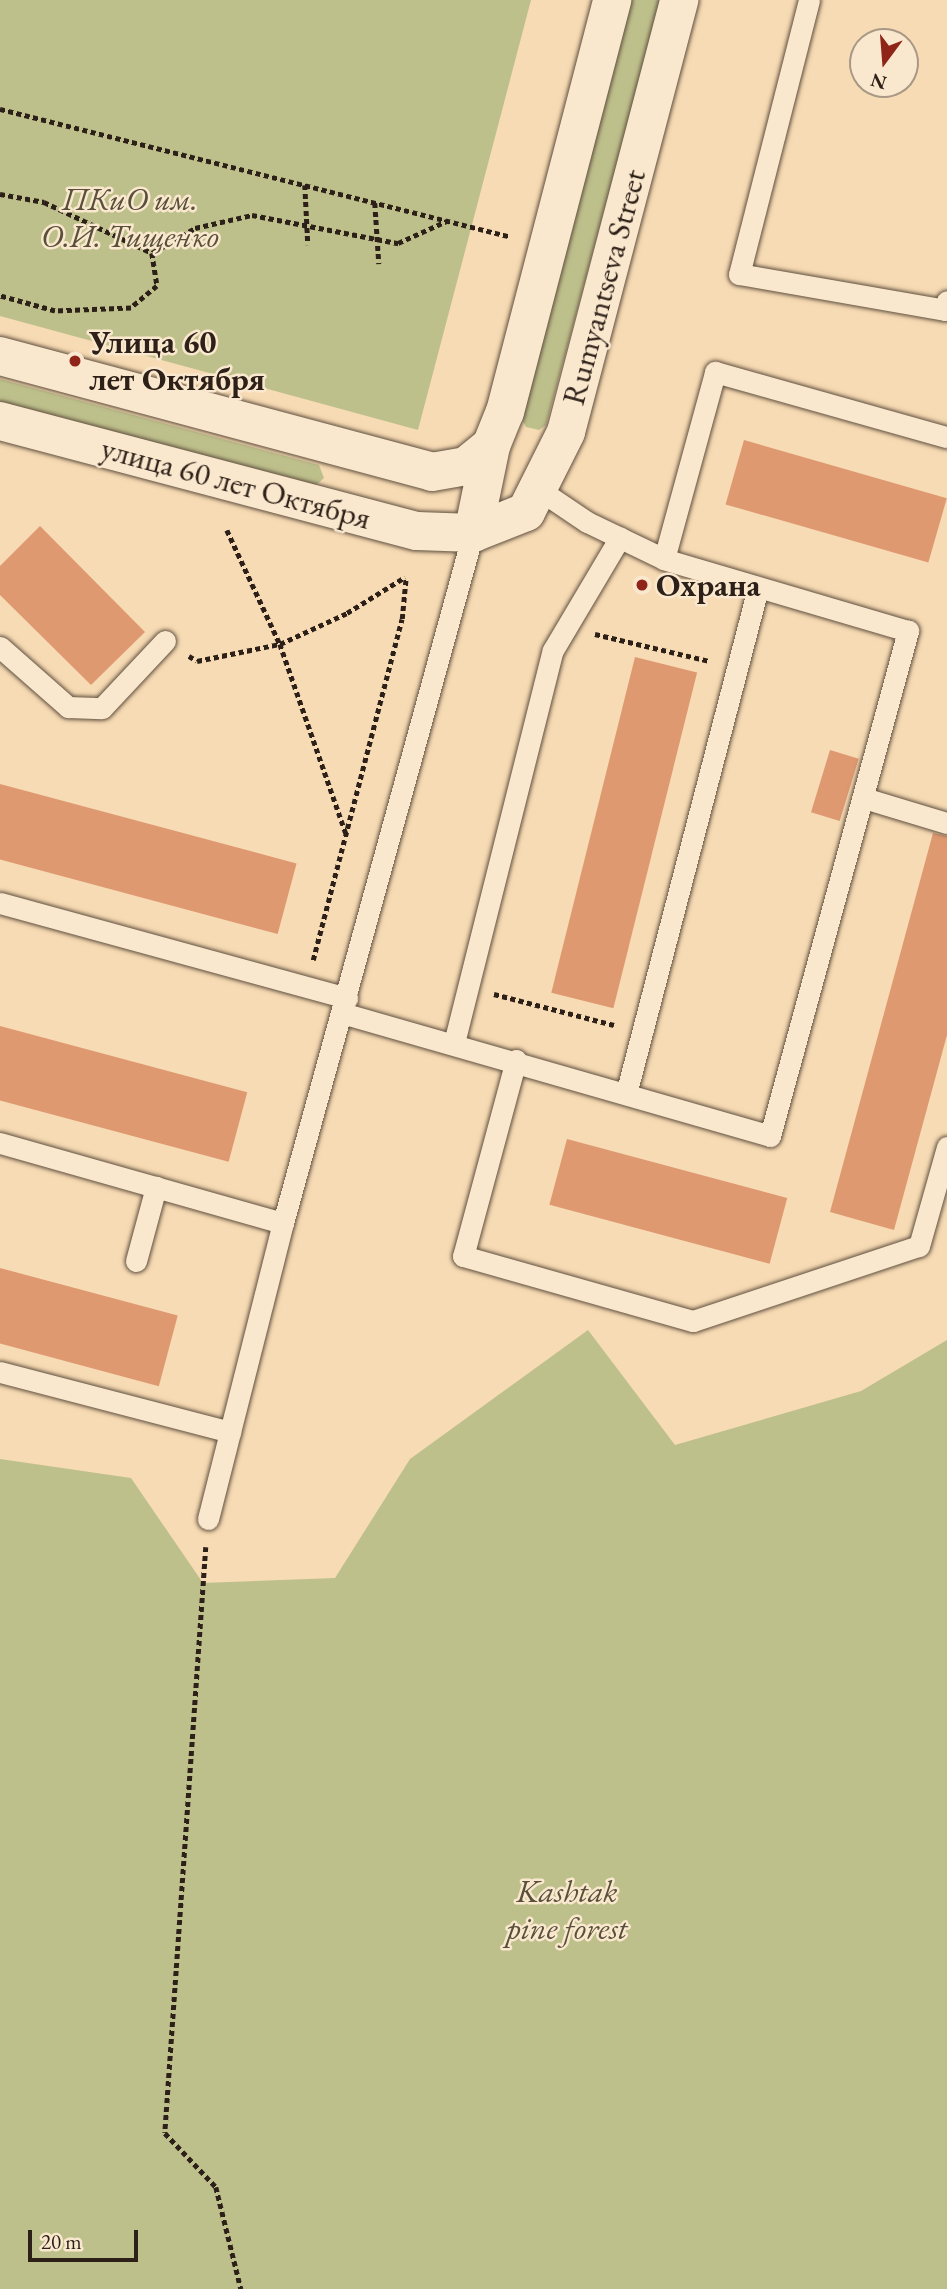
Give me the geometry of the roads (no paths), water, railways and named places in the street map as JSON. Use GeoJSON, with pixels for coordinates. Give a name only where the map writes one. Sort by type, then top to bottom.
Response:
{"type":"FeatureCollection","features":[{"type":"Feature","properties":{"kind":"main road","name":"Rumyantseva Street"},"geometry":{"type":"LineString","coordinates":[[612,0],[505,412],[479,456],[473,533],[526,512],[541,491],[566,432],[679,0]]}},
{"type":"Feature","properties":{"kind":"main road","name":"улица 60 лет Октября"},"geometry":{"type":"LineString","coordinates":[[0,356],[432,472],[479,456]]}},
{"type":"Feature","properties":{"kind":"main road","name":"улица 60 лет Октября"},"geometry":{"type":"LineString","coordinates":[[0,421],[417,531],[473,533]]}},
{"type":"Feature","properties":{"kind":"lane"},"geometry":{"type":"LineString","coordinates":[[809,0],[739,274],[945,310],[947,301]]}},
{"type":"Feature","properties":{"kind":"lane"},"geometry":{"type":"LineString","coordinates":[[664,559],[715,372],[947,437]]}},
{"type":"Feature","properties":{"kind":"lane"},"geometry":{"type":"LineString","coordinates":[[0,903],[306,987],[345,1005],[454,1043],[770,1136],[908,631],[664,559],[541,491]]}},
{"type":"Feature","properties":{"kind":"lane"},"geometry":{"type":"LineString","coordinates":[[208,1519],[283,1223],[473,533]]}},
{"type":"Feature","properties":{"kind":"lane"},"geometry":{"type":"LineString","coordinates":[[454,1043],[553,650],[620,537]]}},
{"type":"Feature","properties":{"kind":"lane"},"geometry":{"type":"LineString","coordinates":[[626,1094],[758,588]]}},
{"type":"Feature","properties":{"kind":"lane"},"geometry":{"type":"LineString","coordinates":[[0,648],[68,707],[102,708],[165,641]]}},
{"type":"Feature","properties":{"kind":"lane"},"geometry":{"type":"LineString","coordinates":[[864,798],[947,822]]}},
{"type":"Feature","properties":{"kind":"lane"},"geometry":{"type":"LineString","coordinates":[[516,1060],[463,1256],[693,1321],[919,1246],[947,1147]]}},
{"type":"Feature","properties":{"kind":"lane"},"geometry":{"type":"LineString","coordinates":[[0,1143],[283,1223]]}},
{"type":"Feature","properties":{"kind":"lane"},"geometry":{"type":"LineString","coordinates":[[136,1261],[156,1187]]}},
{"type":"Feature","properties":{"kind":"lane"},"geometry":{"type":"LineString","coordinates":[[0,1372],[230,1432]]}},
{"type":"Feature","properties":{"kind":"place","name":"Улица 60 лет Октября"},"geometry":{"type":"Point","coordinates":[75,361]}},
{"type":"Feature","properties":{"kind":"place","name":"Охрана"},"geometry":{"type":"Point","coordinates":[642,585]}},
{"type":"Feature","properties":{"kind":"park label","name":"ПКиО им. О.И. Тищенко"},"geometry":{"type":"Point","coordinates":[130,218]}},
{"type":"Feature","properties":{"kind":"park label","name":"Kashtak pine forest"},"geometry":{"type":"Point","coordinates":[567,1910]}}]}
